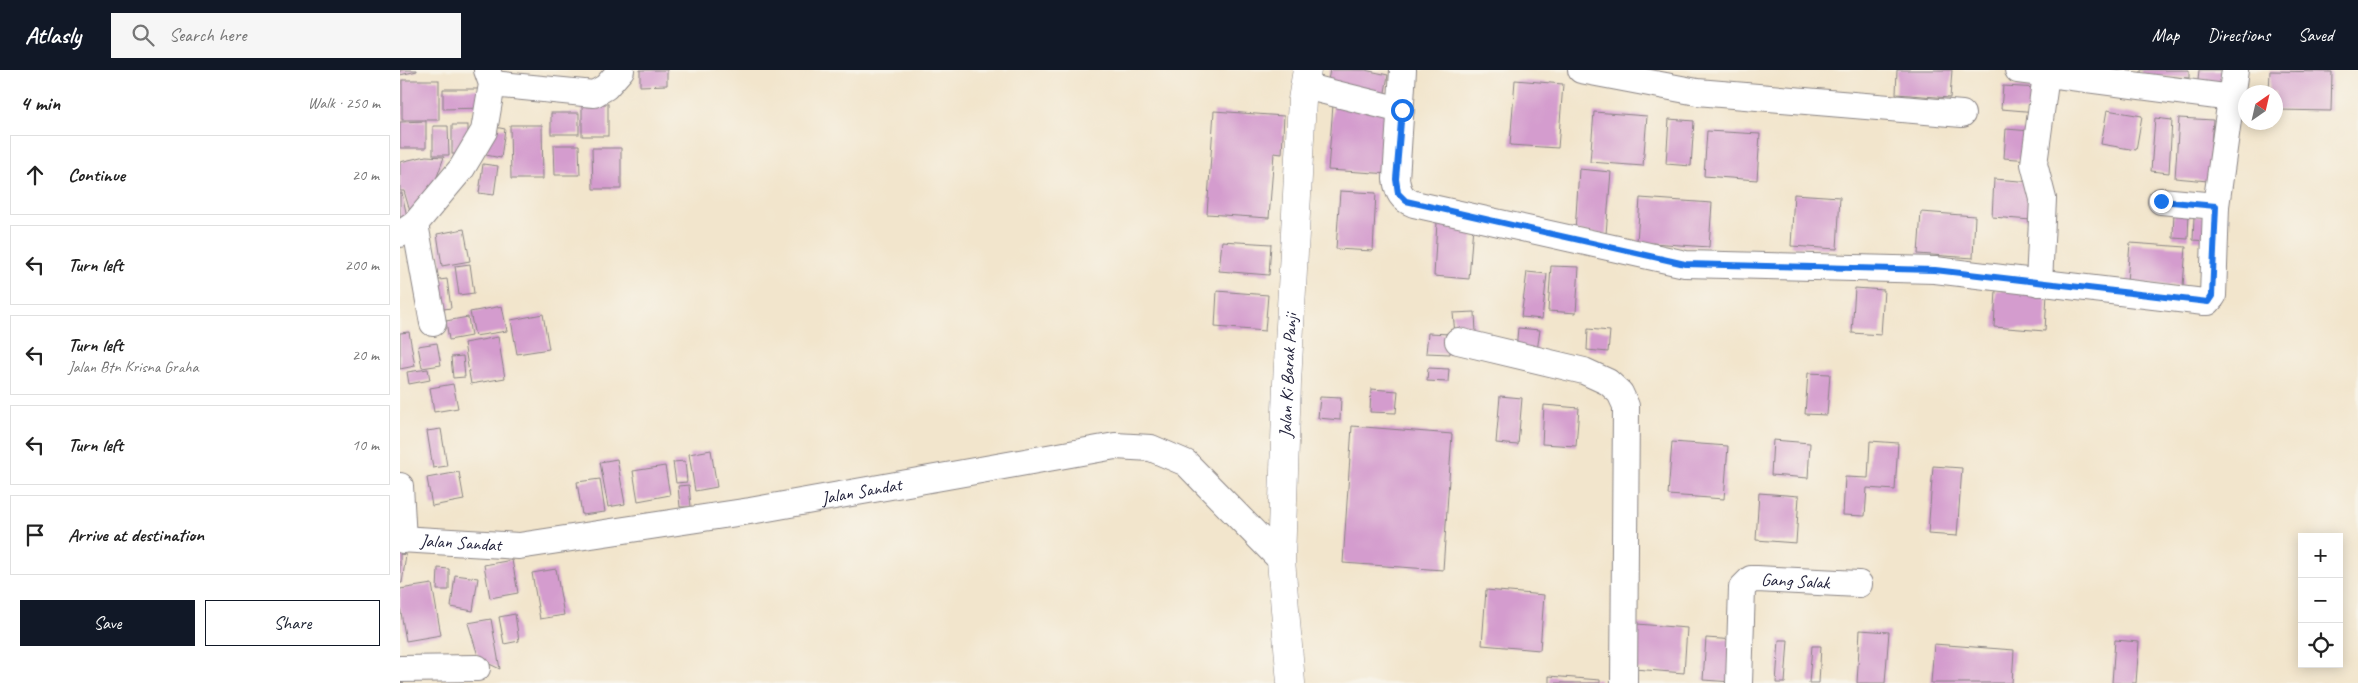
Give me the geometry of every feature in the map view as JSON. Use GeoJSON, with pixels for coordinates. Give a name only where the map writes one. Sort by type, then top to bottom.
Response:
{"type":"FeatureCollection","features":[{"type":"Feature","properties":{"kind":"street"},"geometry":{"type":"LineString","coordinates":[[433,323],[407,229],[462,168],[484,130],[490,77],[594,94],[606,87],[622,70]]}},
{"type":"Feature","properties":{"kind":"street"},"geometry":{"type":"LineString","coordinates":[[1403,70],[1402,110],[1396,179],[1398,193],[1406,201],[1414,204],[1685,264],[1935,270],[2208,302],[2212,296],[2216,206],[2235,70]]}},
{"type":"Feature","properties":{"kind":"street"},"geometry":{"type":"LineString","coordinates":[[1581,70],[1699,81],[1962,114]]}},
{"type":"Feature","properties":{"kind":"street"},"geometry":{"type":"LineString","coordinates":[[2039,283],[2043,198],[2034,164],[2032,72],[2232,98]]}},
{"type":"Feature","properties":{"kind":"street"},"geometry":{"type":"LineString","coordinates":[[1305,78],[1402,110]]}},
{"type":"Feature","properties":{"kind":"street","name":"Jalan Ki Barak Panji"},"geometry":{"type":"LineString","coordinates":[[1291,683],[1281,560],[1287,383],[1305,78]]}},
{"type":"Feature","properties":{"kind":"street"},"geometry":{"type":"LineString","coordinates":[[2161,201],[2216,206]]}},
{"type":"Feature","properties":{"kind":"street"},"geometry":{"type":"LineString","coordinates":[[1458,341],[1584,371],[1608,382],[1620,393],[1623,399],[1626,406],[1624,683]]}},
{"type":"Feature","properties":{"kind":"street","name":"Jalan Sandat"},"geometry":{"type":"LineString","coordinates":[[401,539],[519,546],[750,511],[1115,446],[1151,448],[1186,463],[1281,560]]}},
{"type":"Feature","properties":{"kind":"street"},"geometry":{"type":"LineString","coordinates":[[400,486],[401,539]]}},
{"type":"Feature","properties":{"kind":"street","name":"Gang Salak"},"geometry":{"type":"LineString","coordinates":[[1739,683],[1742,588],[1746,582],[1756,579],[1858,584]]}},
{"type":"Feature","properties":{"kind":"street"},"geometry":{"type":"LineString","coordinates":[[400,669],[477,668]]}},
{"type":"Feature","properties":{"kind":"building"},"geometry":{"type":"Polygon","coordinates":[[[400,70],[417,70],[417,71],[400,75],[400,70]]]}},
{"type":"Feature","properties":{"kind":"building"},"geometry":{"type":"Polygon","coordinates":[[[640,70],[667,70],[667,85],[640,86],[640,70]]]}},
{"type":"Feature","properties":{"kind":"building"},"geometry":{"type":"Polygon","coordinates":[[[1330,70],[1365,70],[1388,75],[1384,98],[1327,85],[1330,70]]]}},
{"type":"Feature","properties":{"kind":"building"},"geometry":{"type":"Polygon","coordinates":[[[1897,70],[1952,70],[1950,98],[1896,94],[1897,70]]]}},
{"type":"Feature","properties":{"kind":"building"},"geometry":{"type":"Polygon","coordinates":[[[2141,70],[2189,70],[2189,78],[2141,75],[2141,70]]]}},
{"type":"Feature","properties":{"kind":"building"},"geometry":{"type":"Polygon","coordinates":[[[2199,70],[2222,70],[2221,93],[2197,91],[2199,70]]]}},
{"type":"Feature","properties":{"kind":"building"},"geometry":{"type":"Polygon","coordinates":[[[2270,71],[2332,72],[2331,111],[2283,110],[2283,85],[2269,85],[2270,71]]]}},
{"type":"Feature","properties":{"kind":"building"},"geometry":{"type":"Polygon","coordinates":[[[402,80],[439,80],[439,120],[402,120],[402,80]]]}},
{"type":"Feature","properties":{"kind":"building"},"geometry":{"type":"Polygon","coordinates":[[[1515,80],[1563,84],[1558,148],[1510,145],[1515,80]]]}},
{"type":"Feature","properties":{"kind":"building"},"geometry":{"type":"Polygon","coordinates":[[[2003,86],[2039,88],[2037,112],[2001,109],[2003,86]]]}},
{"type":"Feature","properties":{"kind":"building"},"geometry":{"type":"Polygon","coordinates":[[[443,89],[484,89],[484,108],[443,109],[443,89]]]}},
{"type":"Feature","properties":{"kind":"building"},"geometry":{"type":"Polygon","coordinates":[[[582,104],[608,104],[608,136],[582,136],[582,104]]]}},
{"type":"Feature","properties":{"kind":"building"},"geometry":{"type":"Polygon","coordinates":[[[1333,105],[1395,110],[1391,174],[1328,170],[1333,105]]]}},
{"type":"Feature","properties":{"kind":"building"},"geometry":{"type":"Polygon","coordinates":[[[2107,110],[2142,116],[2136,150],[2101,144],[2107,110]]]}},
{"type":"Feature","properties":{"kind":"building"},"geometry":{"type":"Polygon","coordinates":[[[1214,111],[1284,116],[1282,154],[1274,153],[1269,218],[1207,214],[1214,111]]]}},
{"type":"Feature","properties":{"kind":"building"},"geometry":{"type":"Polygon","coordinates":[[[1594,112],[1647,116],[1643,166],[1590,162],[1594,112]]]}},
{"type":"Feature","properties":{"kind":"building"},"geometry":{"type":"Polygon","coordinates":[[[551,113],[579,113],[579,134],[551,134],[551,113]]]}},
{"type":"Feature","properties":{"kind":"building"},"geometry":{"type":"Polygon","coordinates":[[[2155,118],[2172,120],[2169,173],[2151,171],[2155,118]]]}},
{"type":"Feature","properties":{"kind":"building"},"geometry":{"type":"Polygon","coordinates":[[[2179,118],[2213,120],[2208,181],[2175,178],[2179,118]]]}},
{"type":"Feature","properties":{"kind":"building"},"geometry":{"type":"Polygon","coordinates":[[[1669,119],[1694,121],[1691,166],[1666,164],[1669,119]]]}},
{"type":"Feature","properties":{"kind":"building"},"geometry":{"type":"Polygon","coordinates":[[[426,121],[426,148],[400,148],[400,122],[426,121]]]}},
{"type":"Feature","properties":{"kind":"building"},"geometry":{"type":"Polygon","coordinates":[[[452,125],[468,125],[468,154],[452,154],[452,125]]]}},
{"type":"Feature","properties":{"kind":"building"},"geometry":{"type":"Polygon","coordinates":[[[510,125],[542,125],[543,179],[511,179],[510,125]]]}},
{"type":"Feature","properties":{"kind":"building"},"geometry":{"type":"Polygon","coordinates":[[[433,126],[448,126],[449,155],[433,155],[433,126]]]}},
{"type":"Feature","properties":{"kind":"building"},"geometry":{"type":"Polygon","coordinates":[[[490,126],[505,129],[501,158],[486,155],[490,126]]]}},
{"type":"Feature","properties":{"kind":"building"},"geometry":{"type":"Polygon","coordinates":[[[2006,129],[2031,131],[2029,160],[2004,158],[2006,129]]]}},
{"type":"Feature","properties":{"kind":"building"},"geometry":{"type":"Polygon","coordinates":[[[1707,131],[1760,134],[1757,180],[1704,176],[1707,131]]]}},
{"type":"Feature","properties":{"kind":"building"},"geometry":{"type":"Polygon","coordinates":[[[554,145],[579,145],[580,175],[555,175],[554,145]]]}},
{"type":"Feature","properties":{"kind":"building"},"geometry":{"type":"Polygon","coordinates":[[[592,148],[621,148],[621,189],[593,189],[592,148]]]}},
{"type":"Feature","properties":{"kind":"building"},"geometry":{"type":"Polygon","coordinates":[[[426,156],[444,157],[433,188],[411,215],[404,191],[400,191],[400,162],[426,156]]]}},
{"type":"Feature","properties":{"kind":"building"},"geometry":{"type":"Polygon","coordinates":[[[483,164],[498,166],[494,195],[479,193],[483,164]]]}},
{"type":"Feature","properties":{"kind":"building"},"geometry":{"type":"Polygon","coordinates":[[[1579,169],[1611,172],[1606,234],[1575,231],[1579,169]]]}},
{"type":"Feature","properties":{"kind":"building"},"geometry":{"type":"Polygon","coordinates":[[[1994,179],[2033,182],[2031,220],[1992,217],[1994,179]]]}},
{"type":"Feature","properties":{"kind":"building"},"geometry":{"type":"Polygon","coordinates":[[[1340,191],[1376,193],[1373,251],[1336,249],[1340,191]]]}},
{"type":"Feature","properties":{"kind":"building"},"geometry":{"type":"Polygon","coordinates":[[[400,193],[402,193],[408,222],[400,223],[400,193]]]}},
{"type":"Feature","properties":{"kind":"building"},"geometry":{"type":"Polygon","coordinates":[[[1794,194],[1840,197],[1837,249],[1791,246],[1794,194]]]}},
{"type":"Feature","properties":{"kind":"building"},"geometry":{"type":"Polygon","coordinates":[[[1640,198],[1712,203],[1709,247],[1637,242],[1640,198]]]}},
{"type":"Feature","properties":{"kind":"building"},"geometry":{"type":"Polygon","coordinates":[[[2174,210],[2189,211],[2188,239],[2173,238],[2174,210]]]}},
{"type":"Feature","properties":{"kind":"building"},"geometry":{"type":"Polygon","coordinates":[[[1921,212],[1975,216],[1973,258],[1918,254],[1921,212]]]}},
{"type":"Feature","properties":{"kind":"building"},"geometry":{"type":"Polygon","coordinates":[[[2194,216],[2210,218],[2209,241],[2193,240],[2194,216]]]}},
{"type":"Feature","properties":{"kind":"building"},"geometry":{"type":"Polygon","coordinates":[[[1437,222],[1473,225],[1469,279],[1434,276],[1437,222]]]}},
{"type":"Feature","properties":{"kind":"building"},"geometry":{"type":"Polygon","coordinates":[[[464,229],[470,261],[442,266],[437,234],[464,229]]]}},
{"type":"Feature","properties":{"kind":"building"},"geometry":{"type":"Polygon","coordinates":[[[1222,241],[1271,244],[1269,275],[1219,271],[1222,241]]]}},
{"type":"Feature","properties":{"kind":"building"},"geometry":{"type":"Polygon","coordinates":[[[2130,243],[2186,247],[2183,286],[2127,282],[2130,243]]]}},
{"type":"Feature","properties":{"kind":"building"},"geometry":{"type":"Polygon","coordinates":[[[470,264],[474,293],[459,295],[455,266],[470,264]]]}},
{"type":"Feature","properties":{"kind":"building"},"geometry":{"type":"Polygon","coordinates":[[[1551,266],[1579,267],[1576,313],[1548,311],[1551,266]]]}},
{"type":"Feature","properties":{"kind":"building"},"geometry":{"type":"Polygon","coordinates":[[[1527,272],[1547,274],[1542,319],[1521,317],[1527,272]]]}},
{"type":"Feature","properties":{"kind":"building"},"geometry":{"type":"Polygon","coordinates":[[[447,279],[451,308],[436,310],[432,281],[447,279]]]}},
{"type":"Feature","properties":{"kind":"building"},"geometry":{"type":"Polygon","coordinates":[[[1855,288],[1884,290],[1881,335],[1852,333],[1855,288]]]}},
{"type":"Feature","properties":{"kind":"building"},"geometry":{"type":"Polygon","coordinates":[[[1996,290],[2047,293],[2045,331],[1994,327],[1996,290]]]}},
{"type":"Feature","properties":{"kind":"building"},"geometry":{"type":"Polygon","coordinates":[[[1217,291],[1268,295],[1265,331],[1215,327],[1217,291]]]}},
{"type":"Feature","properties":{"kind":"building"},"geometry":{"type":"Polygon","coordinates":[[[502,306],[507,331],[475,336],[470,312],[502,306]]]}},
{"type":"Feature","properties":{"kind":"building"},"geometry":{"type":"Polygon","coordinates":[[[1475,312],[1476,333],[1455,334],[1453,313],[1475,312]]]}},
{"type":"Feature","properties":{"kind":"building"},"geometry":{"type":"Polygon","coordinates":[[[543,314],[549,349],[517,354],[511,320],[543,314]]]}},
{"type":"Feature","properties":{"kind":"building"},"geometry":{"type":"Polygon","coordinates":[[[468,317],[471,336],[449,340],[446,321],[468,317]]]}},
{"type":"Feature","properties":{"kind":"building"},"geometry":{"type":"Polygon","coordinates":[[[1518,328],[1540,330],[1537,351],[1516,349],[1518,328]]]}},
{"type":"Feature","properties":{"kind":"building"},"geometry":{"type":"Polygon","coordinates":[[[1588,329],[1610,331],[1608,352],[1587,350],[1588,329]]]}},
{"type":"Feature","properties":{"kind":"building"},"geometry":{"type":"Polygon","coordinates":[[[409,332],[415,366],[400,369],[400,333],[409,332]]]}},
{"type":"Feature","properties":{"kind":"building"},"geometry":{"type":"Polygon","coordinates":[[[1428,333],[1451,334],[1450,354],[1426,353],[1428,333]]]}},
{"type":"Feature","properties":{"kind":"building"},"geometry":{"type":"Polygon","coordinates":[[[498,337],[505,378],[471,384],[464,343],[498,337]]]}},
{"type":"Feature","properties":{"kind":"building"},"geometry":{"type":"Polygon","coordinates":[[[437,343],[441,365],[422,368],[418,346],[437,343]]]}},
{"type":"Feature","properties":{"kind":"building"},"geometry":{"type":"Polygon","coordinates":[[[463,356],[465,377],[453,378],[451,357],[463,356]]]}},
{"type":"Feature","properties":{"kind":"building"},"geometry":{"type":"Polygon","coordinates":[[[1428,368],[1449,369],[1448,382],[1427,381],[1428,368]]]}},
{"type":"Feature","properties":{"kind":"building"},"geometry":{"type":"Polygon","coordinates":[[[428,369],[430,380],[409,384],[407,372],[428,369]]]}},
{"type":"Feature","properties":{"kind":"building"},"geometry":{"type":"Polygon","coordinates":[[[1808,373],[1830,374],[1827,415],[1805,414],[1808,373]]]}},
{"type":"Feature","properties":{"kind":"building"},"geometry":{"type":"Polygon","coordinates":[[[453,384],[458,408],[434,412],[430,388],[453,384]]]}},
{"type":"Feature","properties":{"kind":"building"},"geometry":{"type":"Polygon","coordinates":[[[1371,389],[1398,391],[1396,413],[1370,412],[1371,389]]]}},
{"type":"Feature","properties":{"kind":"building"},"geometry":{"type":"Polygon","coordinates":[[[1500,396],[1522,398],[1518,445],[1496,443],[1500,396]]]}},
{"type":"Feature","properties":{"kind":"building"},"geometry":{"type":"Polygon","coordinates":[[[1320,397],[1341,398],[1340,420],[1318,418],[1320,397]]]}},
{"type":"Feature","properties":{"kind":"building"},"geometry":{"type":"Polygon","coordinates":[[[1544,405],[1579,408],[1576,446],[1542,444],[1544,405]]]}},
{"type":"Feature","properties":{"kind":"building"},"geometry":{"type":"Polygon","coordinates":[[[1352,426],[1452,434],[1443,570],[1343,563],[1352,426]]]}},
{"type":"Feature","properties":{"kind":"building"},"geometry":{"type":"Polygon","coordinates":[[[441,429],[447,466],[433,468],[427,431],[441,429]]]}},
{"type":"Feature","properties":{"kind":"building"},"geometry":{"type":"Polygon","coordinates":[[[1773,440],[1810,443],[1808,478],[1771,475],[1773,440]]]}},
{"type":"Feature","properties":{"kind":"building"},"geometry":{"type":"Polygon","coordinates":[[[1870,441],[1898,443],[1895,490],[1867,488],[1865,516],[1843,515],[1845,477],[1868,478],[1870,441]]]}},
{"type":"Feature","properties":{"kind":"building"},"geometry":{"type":"Polygon","coordinates":[[[1672,442],[1728,446],[1724,499],[1668,495],[1672,442]]]}},
{"type":"Feature","properties":{"kind":"building"},"geometry":{"type":"Polygon","coordinates":[[[711,450],[717,487],[695,491],[689,454],[711,450]]]}},
{"type":"Feature","properties":{"kind":"building"},"geometry":{"type":"Polygon","coordinates":[[[617,459],[625,504],[608,507],[600,462],[617,459]]]}},
{"type":"Feature","properties":{"kind":"building"},"geometry":{"type":"Polygon","coordinates":[[[685,461],[687,482],[676,483],[673,462],[685,461]]]}},
{"type":"Feature","properties":{"kind":"building"},"geometry":{"type":"Polygon","coordinates":[[[665,466],[670,495],[638,501],[633,471],[665,466]]]}},
{"type":"Feature","properties":{"kind":"building"},"geometry":{"type":"Polygon","coordinates":[[[1933,466],[1962,468],[1957,536],[1928,534],[1933,466]]]}},
{"type":"Feature","properties":{"kind":"building"},"geometry":{"type":"Polygon","coordinates":[[[459,472],[464,500],[432,506],[427,478],[459,472]]]}},
{"type":"Feature","properties":{"kind":"building"},"geometry":{"type":"Polygon","coordinates":[[[600,479],[605,512],[582,515],[577,482],[600,479]]]}},
{"type":"Feature","properties":{"kind":"building"},"geometry":{"type":"Polygon","coordinates":[[[689,485],[691,507],[680,507],[678,486],[689,485]]]}},
{"type":"Feature","properties":{"kind":"building"},"geometry":{"type":"Polygon","coordinates":[[[1759,493],[1799,496],[1796,543],[1756,540],[1759,493]]]}},
{"type":"Feature","properties":{"kind":"building"},"geometry":{"type":"Polygon","coordinates":[[[400,554],[406,555],[402,583],[400,583],[400,554]]]}},
{"type":"Feature","properties":{"kind":"building"},"geometry":{"type":"Polygon","coordinates":[[[512,560],[518,593],[490,598],[484,565],[512,560]]]}},
{"type":"Feature","properties":{"kind":"building"},"geometry":{"type":"Polygon","coordinates":[[[438,568],[449,569],[449,590],[437,590],[438,568]]]}},
{"type":"Feature","properties":{"kind":"building"},"geometry":{"type":"Polygon","coordinates":[[[556,569],[564,615],[540,619],[532,573],[556,569]]]}},
{"type":"Feature","properties":{"kind":"building"},"geometry":{"type":"Polygon","coordinates":[[[455,575],[478,578],[473,611],[451,607],[455,575]]]}},
{"type":"Feature","properties":{"kind":"building"},"geometry":{"type":"Polygon","coordinates":[[[432,584],[441,635],[406,641],[400,607],[400,589],[432,584]]]}},
{"type":"Feature","properties":{"kind":"building"},"geometry":{"type":"Polygon","coordinates":[[[1486,590],[1544,595],[1540,650],[1482,645],[1486,590]]]}},
{"type":"Feature","properties":{"kind":"building"},"geometry":{"type":"Polygon","coordinates":[[[515,614],[519,641],[504,644],[499,617],[515,614]]]}},
{"type":"Feature","properties":{"kind":"building"},"geometry":{"type":"Polygon","coordinates":[[[491,619],[500,669],[479,659],[468,623],[491,619]]]}},
{"type":"Feature","properties":{"kind":"building"},"geometry":{"type":"Polygon","coordinates":[[[1637,624],[1687,628],[1684,673],[1634,669],[1637,624]]]}},
{"type":"Feature","properties":{"kind":"building"},"geometry":{"type":"Polygon","coordinates":[[[1860,630],[1889,632],[1885,683],[1857,683],[1860,630]]]}},
{"type":"Feature","properties":{"kind":"building"},"geometry":{"type":"Polygon","coordinates":[[[1706,638],[1736,640],[1733,682],[1703,680],[1706,638]]]}},
{"type":"Feature","properties":{"kind":"building"},"geometry":{"type":"Polygon","coordinates":[[[1779,640],[1788,640],[1785,683],[1776,683],[1779,640]]]}},
{"type":"Feature","properties":{"kind":"building"},"geometry":{"type":"Polygon","coordinates":[[[2115,640],[2139,642],[2136,683],[2112,683],[2115,640]]]}},
{"type":"Feature","properties":{"kind":"building"},"geometry":{"type":"Polygon","coordinates":[[[1934,644],[2014,650],[2012,683],[1931,683],[1934,644]]]}},
{"type":"Feature","properties":{"kind":"building"},"geometry":{"type":"Polygon","coordinates":[[[1812,646],[1821,646],[1819,683],[1809,683],[1812,646]]]}},
{"type":"Feature","properties":{"kind":"building"},"geometry":{"type":"Polygon","coordinates":[[[1549,676],[1600,680],[1600,683],[1549,683],[1549,676]]]}},
{"type":"Feature","properties":{"kind":"route"},"geometry":{"type":"LineString","coordinates":[[1402,110],[1396,179],[1398,193],[1406,201],[1685,264],[1935,270],[2208,302],[2212,296],[2216,206],[2161,201]]}}]}
